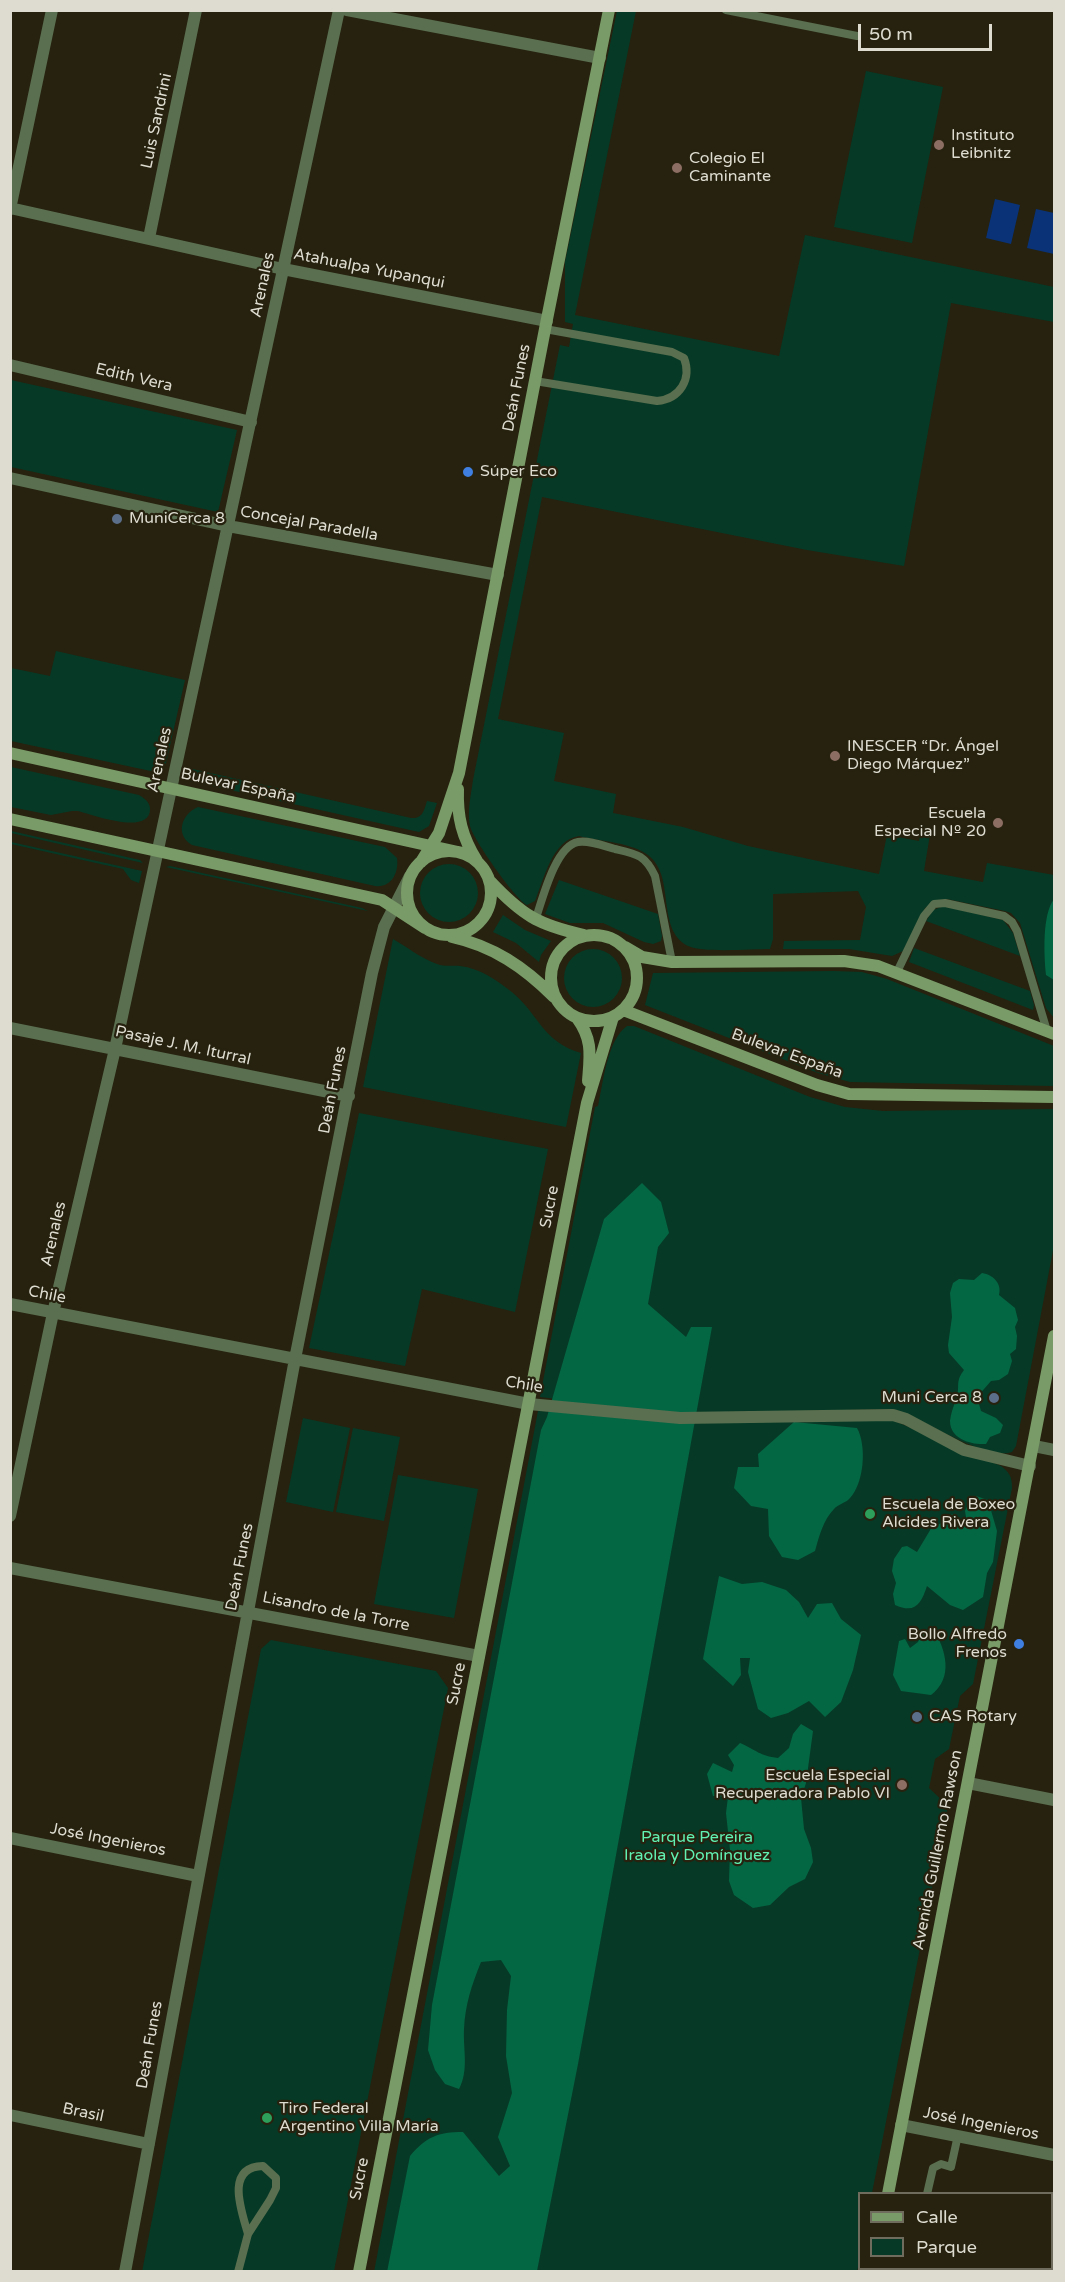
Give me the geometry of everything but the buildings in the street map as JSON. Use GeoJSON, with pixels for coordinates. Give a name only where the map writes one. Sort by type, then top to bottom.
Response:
{"type":"FeatureCollection","features":[{"type":"Feature","properties":{"kind":"main road","name":"Deán Funes"},"geometry":{"type":"LineString","coordinates":[[421,862],[439,833],[459,773],[609,10]]}},
{"type":"Feature","properties":{"kind":"main road","name":"Bulevar España"},"geometry":{"type":"LineString","coordinates":[[10,753],[458,852]]}},
{"type":"Feature","properties":{"kind":"main road","name":"Deán Funes"},"geometry":{"type":"LineString","coordinates":[[459,773],[459,820],[462,834],[478,863]]}},
{"type":"Feature","properties":{"kind":"main road"},"geometry":{"type":"LineString","coordinates":[[10,819],[382,900],[435,934],[474,942],[502,955],[537,980],[565,1010],[577,1018],[588,1021],[601,1020],[618,1013],[635,990],[636,967],[625,947]]}},
{"type":"Feature","properties":{"kind":"main road"},"geometry":{"type":"LineString","coordinates":[[424,928],[415,919],[407,902],[410,876],[421,862],[438,853],[458,852],[478,863],[513,905],[535,921],[561,930],[606,936],[642,957],[672,962],[844,961],[878,966],[1051,1033]]}},
{"type":"Feature","properties":{"kind":"main road"},"geometry":{"type":"LineString","coordinates":[[448,936],[467,931],[483,918],[491,899],[489,879]]}},
{"type":"Feature","properties":{"kind":"main road"},"geometry":{"type":"LineString","coordinates":[[556,999],[551,979],[554,960],[562,948],[572,940],[585,935]]}},
{"type":"Feature","properties":{"kind":"main road","name":"Bulevar España"},"geometry":{"type":"LineString","coordinates":[[618,1013],[817,1085],[849,1094],[1054,1097]]}},
{"type":"Feature","properties":{"kind":"main road","name":"Sucre"},"geometry":{"type":"LineString","coordinates":[[587,1103],[618,1013]]}},
{"type":"Feature","properties":{"kind":"main road","name":"Sucre"},"geometry":{"type":"LineString","coordinates":[[359,2271],[587,1103],[590,1045],[586,1031],[577,1018]]}},
{"type":"Feature","properties":{"kind":"main road","name":"Avenida Guillermo Rawson"},"geometry":{"type":"LineString","coordinates":[[888,2192],[1054,1336]]}},
{"type":"Feature","properties":{"kind":"street"},"geometry":{"type":"LineString","coordinates":[[11,209],[52,10]]}},
{"type":"Feature","properties":{"kind":"street","name":"Luis Sandrini"},"geometry":{"type":"LineString","coordinates":[[149,238],[196,10]]}},
{"type":"Feature","properties":{"kind":"street","name":"Arenales"},"geometry":{"type":"LineString","coordinates":[[10,1516],[52,1313],[114,1048],[339,10]]}},
{"type":"Feature","properties":{"kind":"street"},"geometry":{"type":"LineString","coordinates":[[347,10],[600,58]]}},
{"type":"Feature","properties":{"kind":"street","name":"Atahualpa Yupanqui"},"geometry":{"type":"LineString","coordinates":[[11,209],[546,325]]}},
{"type":"Feature","properties":{"kind":"street","name":"Edith Vera"},"geometry":{"type":"LineString","coordinates":[[10,365],[251,422]]}},
{"type":"Feature","properties":{"kind":"street","name":"Concejal Paradella"},"geometry":{"type":"LineString","coordinates":[[10,478],[228,526],[498,575]]}},
{"type":"Feature","properties":{"kind":"street","name":"Deán Funes"},"geometry":{"type":"LineString","coordinates":[[125,2271],[296,1359],[372,973],[384,927],[410,876]]}},
{"type":"Feature","properties":{"kind":"street","name":"Pasaje J. M. Iturral"},"geometry":{"type":"LineString","coordinates":[[10,1028],[349,1096]]}},
{"type":"Feature","properties":{"kind":"street","name":"Chile"},"geometry":{"type":"LineString","coordinates":[[10,1305],[529,1404],[680,1418],[893,1415],[906,1419],[964,1450],[1030,1466]]}},
{"type":"Feature","properties":{"kind":"street"},"geometry":{"type":"LineString","coordinates":[[1034,1446],[1054,1450]]}},
{"type":"Feature","properties":{"kind":"street","name":"Lisandro de la Torre"},"geometry":{"type":"LineString","coordinates":[[10,1568],[479,1656]]}},
{"type":"Feature","properties":{"kind":"street"},"geometry":{"type":"LineString","coordinates":[[968,1783],[1054,1800]]}},
{"type":"Feature","properties":{"kind":"street","name":"José Ingenieros"},"geometry":{"type":"LineString","coordinates":[[10,1838],[198,1875]]}},
{"type":"Feature","properties":{"kind":"street","name":"Brasil"},"geometry":{"type":"LineString","coordinates":[[10,2115],[149,2144]]}},
{"type":"Feature","properties":{"kind":"street","name":"José Ingenieros"},"geometry":{"type":"LineString","coordinates":[[902,2125],[1054,2155]]}},
{"type":"Feature","properties":{"kind":"lane"},"geometry":{"type":"LineString","coordinates":[[726,10],[857,36]]}},
{"type":"Feature","properties":{"kind":"lane"},"geometry":{"type":"LineString","coordinates":[[535,381],[657,401],[666,400],[676,394],[684,384],[688,369],[684,358],[672,352],[546,325]]}},
{"type":"Feature","properties":{"kind":"lane"},"geometry":{"type":"LineString","coordinates":[[535,921],[560,855],[573,843],[584,842],[635,854],[644,858],[655,876],[672,962]]}},
{"type":"Feature","properties":{"kind":"lane"},"geometry":{"type":"LineString","coordinates":[[897,972],[924,916],[934,904],[945,903],[1004,916],[1012,922],[1017,931],[1051,1033]]}},
{"type":"Feature","properties":{"kind":"lane"},"geometry":{"type":"LineString","coordinates":[[927,2192],[933,2168],[941,2164],[951,2167],[958,2135]]}},
{"type":"Feature","properties":{"kind":"lane"},"geometry":{"type":"LineString","coordinates":[[238,2271],[248,2234],[276,2188],[276,2178],[263,2166],[254,2166],[246,2171],[238,2187],[248,2234]]}},
{"type":"Feature","properties":{"kind":"green space"},"geometry":{"type":"Polygon","coordinates":[[[617,11],[636,11],[575,315],[779,356],[805,235],[1054,287],[1054,322],[951,303],[904,566],[807,550],[542,497],[498,719],[564,733],[554,781],[616,794],[613,813],[683,827],[748,846],[879,874],[887,835],[919,841],[922,826],[931,828],[924,871],[983,882],[987,863],[1054,875],[1054,1018],[1046,1008],[1020,923],[1011,913],[1005,911],[947,899],[935,901],[925,908],[903,951],[892,956],[849,949],[783,949],[784,941],[860,940],[866,907],[858,891],[773,894],[773,939],[770,949],[695,948],[688,946],[678,938],[668,914],[661,873],[655,862],[638,849],[579,836],[570,839],[562,845],[550,862],[535,901],[527,905],[504,881],[473,833],[469,815],[473,780],[560,345],[569,347],[573,324],[565,322],[565,262],[617,11]]]}},
{"type":"Feature","properties":{"kind":"green space"},"geometry":{"type":"Polygon","coordinates":[[[866,71],[943,87],[912,243],[834,227],[866,71]]]}},
{"type":"Feature","properties":{"kind":"green space"},"geometry":{"type":"Polygon","coordinates":[[[11,380],[237,430],[218,512],[11,467],[11,380]]]}},
{"type":"Feature","properties":{"kind":"green space"},"geometry":{"type":"Polygon","coordinates":[[[56,651],[185,680],[166,763],[160,773],[11,741],[11,668],[50,676],[56,651]]]}},
{"type":"Feature","properties":{"kind":"green space"},"geometry":{"type":"Polygon","coordinates":[[[11,767],[139,795],[149,804],[148,817],[131,823],[78,811],[51,815],[11,807],[11,767]]]}},
{"type":"Feature","properties":{"kind":"green space"},"geometry":{"type":"Polygon","coordinates":[[[188,768],[411,818],[421,815],[427,801],[437,803],[429,826],[419,832],[190,781],[187,777],[188,768]]]}},
{"type":"Feature","properties":{"kind":"green space"},"geometry":{"type":"Polygon","coordinates":[[[198,807],[385,847],[397,858],[397,869],[390,882],[375,886],[192,845],[183,836],[182,825],[188,814],[198,807]]]}},
{"type":"Feature","properties":{"kind":"green space"},"geometry":{"type":"Polygon","coordinates":[[[11,831],[140,860],[143,863],[11,833],[11,831]]]}},
{"type":"Feature","properties":{"kind":"green space"},"geometry":{"type":"Polygon","coordinates":[[[11,842],[142,871],[139,883],[131,880],[123,869],[11,844],[11,842]]]}},
{"type":"Feature","properties":{"kind":"green space"},"geometry":{"type":"Polygon","coordinates":[[[449,864],[465,869],[473,877],[478,893],[473,909],[465,917],[449,922],[433,917],[425,909],[420,893],[425,877],[433,869],[449,864]]]}},
{"type":"Feature","properties":{"kind":"green space"},"geometry":{"type":"Polygon","coordinates":[[[166,867],[362,908],[368,911],[166,867]]]}},
{"type":"Feature","properties":{"kind":"green space"},"geometry":{"type":"Polygon","coordinates":[[[559,880],[658,914],[661,941],[653,944],[644,942],[603,923],[570,923],[545,914],[559,880]]]}},
{"type":"Feature","properties":{"kind":"green space"},"geometry":{"type":"Polygon","coordinates":[[[1054,899],[1054,980],[1046,975],[1044,946],[1047,915],[1054,899]]]}},
{"type":"Feature","properties":{"kind":"green space"},"geometry":{"type":"Polygon","coordinates":[[[944,906],[1003,920],[1013,933],[1020,956],[926,921],[933,910],[944,906]]]}},
{"type":"Feature","properties":{"kind":"green space"},"geometry":{"type":"Polygon","coordinates":[[[503,915],[525,930],[551,941],[539,962],[516,943],[493,932],[503,915]]]}},
{"type":"Feature","properties":{"kind":"green space"},"geometry":{"type":"Polygon","coordinates":[[[393,939],[431,962],[467,967],[482,972],[522,1001],[542,1027],[558,1042],[581,1053],[566,1127],[363,1087],[393,939]]]}},
{"type":"Feature","properties":{"kind":"green space"},"geometry":{"type":"Polygon","coordinates":[[[914,948],[1030,991],[1033,1010],[909,962],[914,948]]]}},
{"type":"Feature","properties":{"kind":"green space"},"geometry":{"type":"Polygon","coordinates":[[[587,949],[599,949],[609,953],[618,962],[622,984],[614,999],[599,1007],[587,1007],[577,1003],[568,994],[564,984],[564,972],[568,962],[577,953],[587,949]]]}},
{"type":"Feature","properties":{"kind":"green space"},"geometry":{"type":"Polygon","coordinates":[[[862,972],[887,979],[1054,1046],[1054,1086],[850,1082],[818,1073],[645,1005],[653,973],[862,972]]]}},
{"type":"Feature","properties":{"kind":"green space","name":"Parque Pereira Iraola y Domínguez"},"geometry":{"type":"Polygon","coordinates":[[[627,1026],[634,1026],[810,1097],[845,1107],[883,1111],[1054,1109],[1054,1245],[1016,1446],[1012,1452],[1000,1453],[970,1445],[893,1409],[708,1413],[892,1420],[1001,1466],[1012,1481],[973,1684],[960,1696],[949,1749],[935,1759],[929,1788],[948,1806],[872,2192],[858,2192],[858,2267],[857,2271],[374,2272],[538,1411],[682,1414],[540,1397],[595,1107],[598,1106],[610,1052],[620,1033],[627,1026]]]}},
{"type":"Feature","properties":{"kind":"green space"},"geometry":{"type":"Polygon","coordinates":[[[359,1113],[548,1149],[515,1312],[422,1289],[405,1366],[309,1348],[359,1113]]]}},
{"type":"Feature","properties":{"kind":"green space"},"geometry":{"type":"Polygon","coordinates":[[[642,1183],[661,1202],[669,1233],[658,1247],[648,1304],[686,1337],[691,1327],[712,1327],[578,2064],[537,2271],[387,2272],[410,2156],[422,2144],[439,2135],[463,2132],[499,2176],[510,2166],[498,2137],[512,2093],[506,2056],[507,2010],[511,1976],[501,1960],[481,1962],[466,2012],[465,2067],[459,2089],[445,2084],[435,2070],[428,2050],[432,2005],[541,1430],[547,1417],[604,1219],[642,1183]]]}},
{"type":"Feature","properties":{"kind":"green space"},"geometry":{"type":"Polygon","coordinates":[[[982,1273],[996,1281],[1000,1291],[999,1295],[1015,1308],[1018,1320],[1015,1327],[1016,1349],[1010,1354],[1012,1361],[1008,1374],[999,1380],[991,1381],[977,1397],[981,1411],[996,1418],[1003,1425],[1000,1433],[990,1437],[986,1444],[962,1440],[951,1427],[950,1418],[964,1370],[949,1353],[948,1345],[952,1317],[950,1293],[953,1283],[959,1279],[974,1280],[982,1273]]]}},
{"type":"Feature","properties":{"kind":"green space"},"geometry":{"type":"Polygon","coordinates":[[[303,1418],[350,1428],[333,1512],[286,1502],[303,1418]]]}},
{"type":"Feature","properties":{"kind":"green space"},"geometry":{"type":"Polygon","coordinates":[[[794,1422],[857,1428],[863,1454],[861,1474],[855,1491],[848,1500],[830,1513],[815,1551],[798,1560],[782,1557],[769,1536],[768,1509],[751,1506],[734,1488],[738,1467],[759,1467],[758,1454],[794,1422]]]}},
{"type":"Feature","properties":{"kind":"green space"},"geometry":{"type":"Polygon","coordinates":[[[353,1428],[400,1437],[384,1521],[336,1512],[353,1428]]]}},
{"type":"Feature","properties":{"kind":"green space"},"geometry":{"type":"Polygon","coordinates":[[[398,1475],[478,1489],[454,1618],[374,1604],[398,1475]]]}},
{"type":"Feature","properties":{"kind":"green space"},"geometry":{"type":"Polygon","coordinates":[[[976,1496],[988,1500],[997,1531],[993,1562],[987,1573],[983,1597],[963,1610],[950,1605],[927,1586],[916,1606],[902,1608],[895,1605],[893,1594],[896,1583],[892,1571],[894,1559],[902,1547],[907,1546],[917,1552],[932,1527],[946,1521],[952,1514],[962,1525],[967,1523],[965,1511],[969,1502],[976,1496]]]}},
{"type":"Feature","properties":{"kind":"green space"},"geometry":{"type":"Polygon","coordinates":[[[719,1576],[742,1584],[762,1582],[786,1590],[799,1602],[808,1618],[817,1604],[832,1603],[841,1619],[861,1635],[853,1670],[841,1702],[825,1717],[809,1701],[788,1713],[771,1718],[758,1709],[748,1672],[750,1658],[740,1658],[741,1675],[733,1686],[703,1659],[719,1576]]]}},
{"type":"Feature","properties":{"kind":"green space"},"geometry":{"type":"Polygon","coordinates":[[[933,1629],[938,1637],[946,1663],[943,1680],[931,1695],[901,1691],[893,1675],[899,1641],[905,1639],[910,1648],[918,1642],[923,1631],[933,1629]]]}},
{"type":"Feature","properties":{"kind":"green space","name":"Tiro Federal Argentino Villa María"},"geometry":{"type":"Polygon","coordinates":[[[271,1640],[436,1671],[448,1688],[334,2271],[142,2272],[261,1649],[271,1640]]]}},
{"type":"Feature","properties":{"kind":"green space"},"geometry":{"type":"Polygon","coordinates":[[[801,1724],[813,1731],[806,1783],[801,1798],[804,1829],[813,1862],[805,1879],[789,1887],[770,1905],[753,1908],[734,1895],[729,1881],[730,1850],[726,1813],[728,1797],[713,1796],[707,1774],[713,1763],[732,1772],[734,1765],[728,1755],[740,1743],[762,1754],[778,1758],[789,1748],[793,1734],[801,1724]]]}},
{"type":"Feature","properties":{"kind":"water"},"geometry":{"type":"Polygon","coordinates":[[[995,199],[1020,205],[1011,244],[986,238],[995,199]]]}},
{"type":"Feature","properties":{"kind":"water"},"geometry":{"type":"Polygon","coordinates":[[[1036,209],[1054,213],[1054,254],[1027,248],[1036,209]]]}},
{"type":"Feature","properties":{"kind":"place","name":"Instituto Leibnitz"},"geometry":{"type":"Point","coordinates":[939,145]}},
{"type":"Feature","properties":{"kind":"place","name":"Colegio El Caminante"},"geometry":{"type":"Point","coordinates":[677,168]}},
{"type":"Feature","properties":{"kind":"place","name":"Súper Eco"},"geometry":{"type":"Point","coordinates":[468,472]}},
{"type":"Feature","properties":{"kind":"place","name":"MuniCerca 8"},"geometry":{"type":"Point","coordinates":[117,519]}},
{"type":"Feature","properties":{"kind":"place","name":"INESCER “Dr. Ángel Diego Márquez”"},"geometry":{"type":"Point","coordinates":[835,756]}},
{"type":"Feature","properties":{"kind":"place","name":"Escuela Especial Nº 20"},"geometry":{"type":"Point","coordinates":[998,823]}},
{"type":"Feature","properties":{"kind":"place","name":"Muni Cerca 8"},"geometry":{"type":"Point","coordinates":[994,1398]}},
{"type":"Feature","properties":{"kind":"place","name":"Escuela de Boxeo Alcides Rivera"},"geometry":{"type":"Point","coordinates":[870,1514]}},
{"type":"Feature","properties":{"kind":"place","name":"Bollo Alfredo Frenos"},"geometry":{"type":"Point","coordinates":[1019,1644]}},
{"type":"Feature","properties":{"kind":"place","name":"CAS Rotary"},"geometry":{"type":"Point","coordinates":[917,1717]}},
{"type":"Feature","properties":{"kind":"place","name":"Escuela Especial Recuperadora Pablo VI"},"geometry":{"type":"Point","coordinates":[902,1785]}},
{"type":"Feature","properties":{"kind":"place","name":"Tiro Federal Argentino Villa María"},"geometry":{"type":"Point","coordinates":[267,2118]}}]}
